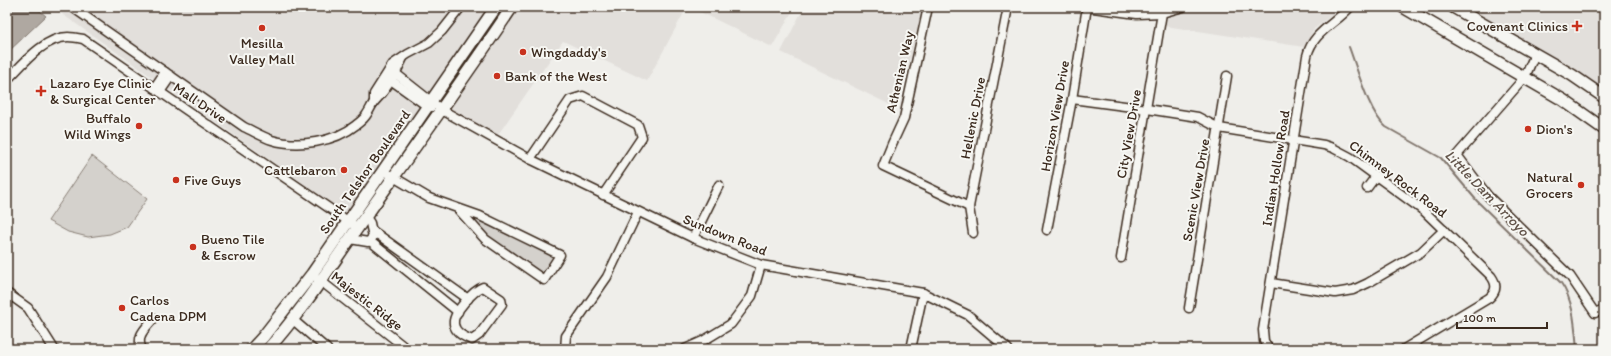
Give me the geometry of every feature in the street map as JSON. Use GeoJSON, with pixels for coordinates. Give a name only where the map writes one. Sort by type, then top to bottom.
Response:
{"type":"FeatureCollection","features":[{"type":"Feature","properties":{"kind":"main road","name":"South Telshor Boulevard"},"geometry":{"type":"LineString","coordinates":[[252,349],[353,225],[384,170],[496,7]]}},
{"type":"Feature","properties":{"kind":"main road","name":"South Telshor Boulevard"},"geometry":{"type":"LineString","coordinates":[[268,349],[321,282],[350,239],[353,225],[366,216],[394,178],[512,7]]}},
{"type":"Feature","properties":{"kind":"main road"},"geometry":{"type":"LineString","coordinates":[[1403,7],[1573,106],[1604,129]]}},
{"type":"Feature","properties":{"kind":"main road"},"geometry":{"type":"LineString","coordinates":[[1453,7],[1581,81],[1604,97]]}},
{"type":"Feature","properties":{"kind":"street"},"geometry":{"type":"LineString","coordinates":[[72,7],[244,127],[272,140],[301,143],[326,140],[343,134],[356,125],[366,116],[374,101],[374,94],[391,75],[403,58],[412,51],[429,44],[442,31],[461,7]]}},
{"type":"Feature","properties":{"kind":"street","name":"Athenian Way"},"geometry":{"type":"LineString","coordinates":[[928,7],[904,118],[883,166],[969,206]]}},
{"type":"Feature","properties":{"kind":"street","name":"Hellenic Drive"},"geometry":{"type":"LineString","coordinates":[[973,234],[969,206],[1008,7]]}},
{"type":"Feature","properties":{"kind":"street"},"geometry":{"type":"LineString","coordinates":[[1086,7],[1137,14],[1162,13],[1183,7]]}},
{"type":"Feature","properties":{"kind":"street","name":"Horizon View Drive"},"geometry":{"type":"LineString","coordinates":[[1047,230],[1072,99],[1086,7]]}},
{"type":"Feature","properties":{"kind":"street","name":"Indian Hollow Road"},"geometry":{"type":"LineString","coordinates":[[1268,348],[1264,341],[1263,334],[1293,140],[1309,49],[1320,32],[1350,7]]}},
{"type":"Feature","properties":{"kind":"street","name":"City View Drive"},"geometry":{"type":"LineString","coordinates":[[1121,258],[1162,13]]}},
{"type":"Feature","properties":{"kind":"street","name":"Mall Drive"},"geometry":{"type":"LineString","coordinates":[[7,80],[35,52],[47,43],[66,36],[83,39],[353,225]]}},
{"type":"Feature","properties":{"kind":"street"},"geometry":{"type":"LineString","coordinates":[[1535,54],[1525,78],[1457,155],[1488,196],[1570,276],[1595,312],[1604,309]]}},
{"type":"Feature","properties":{"kind":"street"},"geometry":{"type":"LineString","coordinates":[[383,92],[394,88],[408,87],[404,71],[403,58]]}},
{"type":"Feature","properties":{"kind":"street"},"geometry":{"type":"LineString","coordinates":[[157,90],[168,74]]}},
{"type":"Feature","properties":{"kind":"street"},"geometry":{"type":"LineString","coordinates":[[374,101],[380,97],[391,75]]}},
{"type":"Feature","properties":{"kind":"street","name":"Sundown Road"},"geometry":{"type":"LineString","coordinates":[[391,75],[430,104],[530,159],[693,238],[761,265],[924,293],[968,314],[1008,349]]}},
{"type":"Feature","properties":{"kind":"street","name":"Scenic View Drive"},"geometry":{"type":"LineString","coordinates":[[1188,308],[1227,76]]}},
{"type":"Feature","properties":{"kind":"street"},"geometry":{"type":"LineString","coordinates":[[530,159],[570,100],[583,96],[638,124],[642,137],[603,195]]}},
{"type":"Feature","properties":{"kind":"street","name":"Chimney Rock Road"},"geometry":{"type":"LineString","coordinates":[[1072,99],[1198,117],[1219,128],[1324,145],[1338,149],[1424,211],[1492,278],[1495,283],[1495,290],[1489,298],[1404,349]]}},
{"type":"Feature","properties":{"kind":"street"},"geometry":{"type":"LineString","coordinates":[[384,170],[394,178],[430,198],[480,216],[560,255],[544,280],[485,239],[458,209]]}},
{"type":"Feature","properties":{"kind":"street"},"geometry":{"type":"LineString","coordinates":[[1367,188],[1376,176]]}},
{"type":"Feature","properties":{"kind":"street"},"geometry":{"type":"LineString","coordinates":[[693,238],[719,185]]}},
{"type":"Feature","properties":{"kind":"street"},"geometry":{"type":"LineString","coordinates":[[565,349],[566,336],[607,277],[638,212]]}},
{"type":"Feature","properties":{"kind":"street"},"geometry":{"type":"LineString","coordinates":[[366,216],[373,231],[373,237],[370,241]]}},
{"type":"Feature","properties":{"kind":"street"},"geometry":{"type":"LineString","coordinates":[[1271,283],[1331,292],[1354,290],[1421,252],[1444,230]]}},
{"type":"Feature","properties":{"kind":"street"},"geometry":{"type":"LineString","coordinates":[[373,231],[468,299]]}},
{"type":"Feature","properties":{"kind":"street"},"geometry":{"type":"LineString","coordinates":[[350,239],[360,242],[370,241],[458,312]]}},
{"type":"Feature","properties":{"kind":"street"},"geometry":{"type":"LineString","coordinates":[[685,349],[703,341],[731,324],[752,296],[761,265]]}},
{"type":"Feature","properties":{"kind":"street","name":"Majestic Ridge"},"geometry":{"type":"LineString","coordinates":[[312,274],[407,349]]}},
{"type":"Feature","properties":{"kind":"street"},"geometry":{"type":"LineString","coordinates":[[483,287],[501,299],[502,304],[479,335],[472,340],[460,334],[454,324],[455,317],[468,299],[478,289],[483,287]]}},
{"type":"Feature","properties":{"kind":"street"},"geometry":{"type":"LineString","coordinates":[[7,293],[28,308],[54,349]]}},
{"type":"Feature","properties":{"kind":"street"},"geometry":{"type":"LineString","coordinates":[[911,349],[924,293]]}},
{"type":"Feature","properties":{"kind":"street"},"geometry":{"type":"LineString","coordinates":[[142,349],[139,343],[139,337],[154,318]]}},
{"type":"Feature","properties":{"kind":"street"},"geometry":{"type":"LineString","coordinates":[[292,319],[327,349]]}},
{"type":"Feature","properties":{"kind":"shaded area"},"geometry":{"type":"Polygon","coordinates":[[[7,7],[35,7],[46,16],[7,53],[7,7]]]}},
{"type":"Feature","properties":{"kind":"shaded area"},"geometry":{"type":"Polygon","coordinates":[[[52,7],[490,7],[347,214],[52,7]]]}},
{"type":"Feature","properties":{"kind":"shaded area"},"geometry":{"type":"Polygon","coordinates":[[[518,7],[687,7],[647,81],[563,41],[497,136],[449,108],[518,7]]]}},
{"type":"Feature","properties":{"kind":"shaded area"},"geometry":{"type":"Polygon","coordinates":[[[690,7],[795,7],[772,47],[690,7]]]}},
{"type":"Feature","properties":{"kind":"shaded area"},"geometry":{"type":"Polygon","coordinates":[[[804,7],[923,7],[897,108],[781,52],[804,7]]]}},
{"type":"Feature","properties":{"kind":"shaded area"},"geometry":{"type":"Polygon","coordinates":[[[1197,7],[1342,7],[1314,29],[1304,47],[1165,26],[1167,18],[1197,7]]]}},
{"type":"Feature","properties":{"kind":"shaded area"},"geometry":{"type":"Polygon","coordinates":[[[1465,7],[1604,7],[1604,90],[1575,70],[1465,7]]]}},
{"type":"Feature","properties":{"kind":"shaded area"},"geometry":{"type":"Polygon","coordinates":[[[92,156],[147,199],[127,227],[110,234],[88,237],[68,232],[48,221],[92,156]]]}},
{"type":"Feature","properties":{"kind":"shaded area"},"geometry":{"type":"Polygon","coordinates":[[[477,217],[554,257],[542,276],[483,233],[474,222],[477,217]]]}},
{"type":"Feature","properties":{"kind":"waterway","name":"Little Dam Arroyo"},"geometry":{"type":"LineString","coordinates":[[1349,47],[1374,112],[1386,127],[1441,158],[1477,201],[1561,283],[1569,298],[1571,306],[1577,349]]}},
{"type":"Feature","properties":{"kind":"place","name":"Covenant Clinics"},"geometry":{"type":"Point","coordinates":[1577,26]}},
{"type":"Feature","properties":{"kind":"place","name":"Mesilla Valley Mall"},"geometry":{"type":"Point","coordinates":[262,28]}},
{"type":"Feature","properties":{"kind":"place","name":"Wingdaddy's"},"geometry":{"type":"Point","coordinates":[523,52]}},
{"type":"Feature","properties":{"kind":"place","name":"Bank of the West"},"geometry":{"type":"Point","coordinates":[497,76]}},
{"type":"Feature","properties":{"kind":"place","name":"Lazaro Eye Clinic & Surgical Center"},"geometry":{"type":"Point","coordinates":[41,91]}},
{"type":"Feature","properties":{"kind":"place","name":"Buffalo Wild Wings"},"geometry":{"type":"Point","coordinates":[139,126]}},
{"type":"Feature","properties":{"kind":"place","name":"Dion's"},"geometry":{"type":"Point","coordinates":[1528,129]}},
{"type":"Feature","properties":{"kind":"place","name":"Cattlebaron"},"geometry":{"type":"Point","coordinates":[344,170]}},
{"type":"Feature","properties":{"kind":"place","name":"Five Guys"},"geometry":{"type":"Point","coordinates":[176,180]}},
{"type":"Feature","properties":{"kind":"place","name":"Natural Grocers"},"geometry":{"type":"Point","coordinates":[1581,185]}},
{"type":"Feature","properties":{"kind":"place","name":"Bueno Tile & Escrow"},"geometry":{"type":"Point","coordinates":[193,247]}},
{"type":"Feature","properties":{"kind":"place","name":"Carlos Cadena DPM"},"geometry":{"type":"Point","coordinates":[122,308]}}]}
